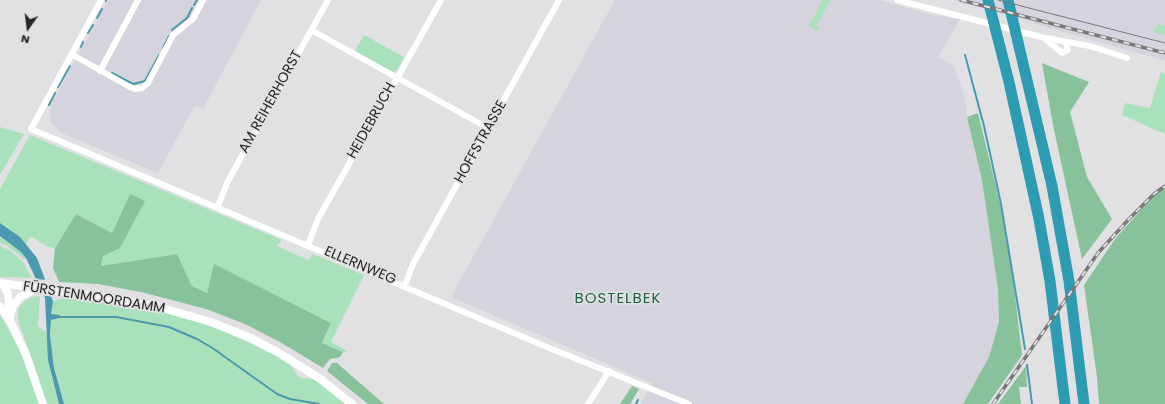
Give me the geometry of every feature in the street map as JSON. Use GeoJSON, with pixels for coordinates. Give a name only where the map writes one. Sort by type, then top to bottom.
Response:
{"type":"FeatureCollection","features":[{"type":"Feature","properties":{"kind":"highway"},"geometry":{"type":"LineString","coordinates":[[988,0],[1038,211],[1054,305],[1065,404]]}},
{"type":"Feature","properties":{"kind":"highway"},"geometry":{"type":"LineString","coordinates":[[1008,0],[1022,52],[1052,186],[1070,281],[1084,404]]}},
{"type":"Feature","properties":{"kind":"main road","name":"FÜRSTENMOORDAMM"},"geometry":{"type":"LineString","coordinates":[[1,284],[23,290],[36,288],[145,304],[211,322],[253,339],[279,353],[319,378],[352,404]]}},
{"type":"Feature","properties":{"kind":"main road"},"geometry":{"type":"LineString","coordinates":[[1,284],[8,294],[10,320]]}},
{"type":"Feature","properties":{"kind":"main road"},"geometry":{"type":"LineString","coordinates":[[0,293],[1,284]]}},
{"type":"Feature","properties":{"kind":"main road"},"geometry":{"type":"LineString","coordinates":[[10,320],[13,306],[23,290]]}},
{"type":"Feature","properties":{"kind":"main road"},"geometry":{"type":"LineString","coordinates":[[0,306],[10,320],[31,366],[43,404]]}},
{"type":"Feature","properties":{"kind":"street"},"geometry":{"type":"LineString","coordinates":[[101,0],[71,54],[133,88],[139,89],[145,86],[173,35],[193,19],[203,0]]}},
{"type":"Feature","properties":{"kind":"street"},"geometry":{"type":"LineString","coordinates":[[100,71],[138,0]]}},
{"type":"Feature","properties":{"kind":"street","name":"AM REIHERHORST"},"geometry":{"type":"LineString","coordinates":[[218,206],[228,181],[328,0]]}},
{"type":"Feature","properties":{"kind":"street","name":"HEIDEBRUCH"},"geometry":{"type":"LineString","coordinates":[[308,245],[318,219],[441,0]]}},
{"type":"Feature","properties":{"kind":"street","name":"HOFFSTRASSE"},"geometry":{"type":"LineString","coordinates":[[405,285],[414,264],[559,0]]}},
{"type":"Feature","properties":{"kind":"street"},"geometry":{"type":"LineString","coordinates":[[897,0],[1045,38],[1066,43],[1090,46],[1127,58]]}},
{"type":"Feature","properties":{"kind":"street"},"geometry":{"type":"LineString","coordinates":[[311,30],[488,128]]}},
{"type":"Feature","properties":{"kind":"street"},"geometry":{"type":"LineString","coordinates":[[1045,38],[1062,53],[1068,50],[1066,43]]}},
{"type":"Feature","properties":{"kind":"street","name":"ELLERNWEG"},"geometry":{"type":"LineString","coordinates":[[71,54],[31,129],[689,404]]}},
{"type":"Feature","properties":{"kind":"street"},"geometry":{"type":"LineString","coordinates":[[588,404],[608,371]]}},
{"type":"Feature","properties":{"kind":"shaded area"},"geometry":{"type":"Polygon","coordinates":[[[108,0],[261,0],[203,109],[195,105],[158,173],[61,133],[51,122],[51,104],[108,0]]]}},
{"type":"Feature","properties":{"kind":"shaded area"},"geometry":{"type":"Polygon","coordinates":[[[615,0],[880,0],[929,14],[960,19],[938,57],[954,66],[965,98],[967,117],[982,180],[998,289],[999,322],[989,357],[963,404],[641,404],[652,383],[451,297],[615,0]]]}},
{"type":"Feature","properties":{"kind":"shaded area"},"geometry":{"type":"Polygon","coordinates":[[[953,0],[1165,0],[1165,26],[1158,24],[1155,32],[1165,35],[1165,61],[953,0]]]}},
{"type":"Feature","properties":{"kind":"green space"},"geometry":{"type":"Polygon","coordinates":[[[823,0],[831,0],[816,25],[819,27],[817,31],[809,26],[823,0]]]}},
{"type":"Feature","properties":{"kind":"green space"},"geometry":{"type":"Polygon","coordinates":[[[1158,24],[1165,26],[1165,35],[1154,32],[1158,24]]]}},
{"type":"Feature","properties":{"kind":"green space"},"geometry":{"type":"Polygon","coordinates":[[[364,35],[404,57],[397,70],[392,72],[355,51],[364,35]]]}},
{"type":"Feature","properties":{"kind":"green space"},"geometry":{"type":"Polygon","coordinates":[[[1042,63],[1089,82],[1070,112],[1087,177],[1112,219],[1082,259],[1053,125],[1042,63]]]}},
{"type":"Feature","properties":{"kind":"green space"},"geometry":{"type":"Polygon","coordinates":[[[1161,72],[1165,74],[1165,134],[1122,115],[1125,103],[1150,108],[1161,72]]]}},
{"type":"Feature","properties":{"kind":"green space"},"geometry":{"type":"Polygon","coordinates":[[[978,113],[1001,208],[1012,270],[1022,355],[988,404],[963,404],[989,357],[999,322],[998,289],[982,180],[967,117],[978,113]]]}},
{"type":"Feature","properties":{"kind":"green space"},"geometry":{"type":"Polygon","coordinates":[[[0,127],[24,134],[0,175],[0,127]]]}},
{"type":"Feature","properties":{"kind":"green space"},"geometry":{"type":"Polygon","coordinates":[[[30,135],[282,240],[277,246],[308,260],[313,254],[364,275],[331,342],[348,351],[343,352],[322,343],[331,323],[214,265],[207,293],[192,286],[177,254],[101,266],[103,256],[130,194],[112,233],[76,214],[55,248],[48,247],[30,236],[26,244],[20,237],[0,223],[0,189],[30,135]]]}},
{"type":"Feature","properties":{"kind":"green space"},"geometry":{"type":"Polygon","coordinates":[[[1165,187],[1165,404],[1099,404],[1097,377],[1084,285],[1115,239],[1155,194],[1165,187]]]}},
{"type":"Feature","properties":{"kind":"green space"},"geometry":{"type":"Polygon","coordinates":[[[130,194],[145,201],[120,248],[103,256],[101,266],[177,254],[192,286],[207,293],[214,264],[331,323],[322,343],[343,352],[340,357],[330,359],[323,368],[280,342],[245,324],[206,309],[141,292],[98,284],[59,282],[53,268],[55,248],[76,214],[112,233],[130,194]]]}},
{"type":"Feature","properties":{"kind":"green space"},"geometry":{"type":"Polygon","coordinates":[[[0,236],[21,252],[26,258],[24,259],[6,245],[0,243],[0,236]]]}},
{"type":"Feature","properties":{"kind":"green space"},"geometry":{"type":"Polygon","coordinates":[[[0,246],[9,250],[23,262],[32,278],[0,277],[0,246]]]}},
{"type":"Feature","properties":{"kind":"green space"},"geometry":{"type":"Polygon","coordinates":[[[40,296],[38,326],[46,332],[51,374],[59,404],[46,404],[34,364],[18,321],[18,309],[22,303],[31,297],[40,296]]]}},
{"type":"Feature","properties":{"kind":"green space"},"geometry":{"type":"Polygon","coordinates":[[[64,298],[99,301],[151,309],[224,331],[289,362],[297,375],[302,378],[313,379],[345,404],[64,404],[54,368],[50,335],[51,320],[60,318],[60,315],[52,315],[50,313],[53,301],[64,298]]]}},
{"type":"Feature","properties":{"kind":"green space"},"geometry":{"type":"Polygon","coordinates":[[[0,315],[18,345],[28,368],[40,404],[0,404],[0,315]]]}},
{"type":"Feature","properties":{"kind":"green space"},"geometry":{"type":"Polygon","coordinates":[[[332,363],[337,363],[384,404],[368,404],[327,371],[332,363]]]}},
{"type":"Feature","properties":{"kind":"green space"},"geometry":{"type":"Polygon","coordinates":[[[1026,366],[1027,387],[1019,387],[1021,404],[998,404],[1026,366]]]}},
{"type":"Feature","properties":{"kind":"green space"},"geometry":{"type":"Polygon","coordinates":[[[632,386],[639,389],[630,404],[620,404],[632,386]]]}},
{"type":"Feature","properties":{"kind":"water"},"geometry":{"type":"Polygon","coordinates":[[[0,223],[20,237],[37,258],[53,301],[51,314],[60,315],[60,318],[51,320],[50,335],[54,368],[64,404],[59,404],[48,360],[45,298],[26,258],[21,252],[0,236],[0,223]]]}},
{"type":"Feature","properties":{"kind":"pier"},"geometry":{"type":"Polygon","coordinates":[[[34,279],[48,280],[54,297],[42,295],[34,279]]]}},
{"type":"Feature","properties":{"kind":"waterway"},"geometry":{"type":"LineString","coordinates":[[194,5],[197,0]]}},
{"type":"Feature","properties":{"kind":"waterway"},"geometry":{"type":"LineString","coordinates":[[172,30],[187,18],[192,8]]}},
{"type":"Feature","properties":{"kind":"waterway"},"geometry":{"type":"LineString","coordinates":[[97,18],[102,9]]}},
{"type":"Feature","properties":{"kind":"waterway"},"geometry":{"type":"LineString","coordinates":[[88,33],[93,25]]}},
{"type":"Feature","properties":{"kind":"waterway"},"geometry":{"type":"LineString","coordinates":[[163,48],[169,36]]}},
{"type":"Feature","properties":{"kind":"waterway"},"geometry":{"type":"LineString","coordinates":[[81,47],[83,42]]}},
{"type":"Feature","properties":{"kind":"waterway"},"geometry":{"type":"LineString","coordinates":[[112,73],[133,84],[145,81],[159,55]]}},
{"type":"Feature","properties":{"kind":"waterway"},"geometry":{"type":"LineString","coordinates":[[965,55],[984,126],[1001,204],[1025,349]]}},
{"type":"Feature","properties":{"kind":"waterway"},"geometry":{"type":"LineString","coordinates":[[58,87],[70,66]]}},
{"type":"Feature","properties":{"kind":"waterway"},"geometry":{"type":"LineString","coordinates":[[49,105],[55,93]]}},
{"type":"Feature","properties":{"kind":"waterway"},"geometry":{"type":"LineString","coordinates":[[59,317],[116,317],[169,327],[197,339],[211,347],[277,394],[290,399],[319,404]]}},
{"type":"Feature","properties":{"kind":"waterway"},"geometry":{"type":"LineString","coordinates":[[1027,365],[1032,404]]}},
{"type":"Feature","properties":{"kind":"waterway"},"geometry":{"type":"LineString","coordinates":[[636,404],[638,400]]}},
{"type":"Feature","properties":{"kind":"tram line"},"geometry":{"type":"LineString","coordinates":[[998,0],[1165,43]]}},
{"type":"Feature","properties":{"kind":"railway"},"geometry":{"type":"LineString","coordinates":[[961,0],[1165,53]]}},
{"type":"Feature","properties":{"kind":"railway"},"geometry":{"type":"LineString","coordinates":[[993,404],[1098,253],[1129,219],[1154,194],[1165,186]]}},
{"type":"Feature","properties":{"kind":"district","name":"BOSTELBEK"},"geometry":{"type":"Point","coordinates":[618,299]}}]}
